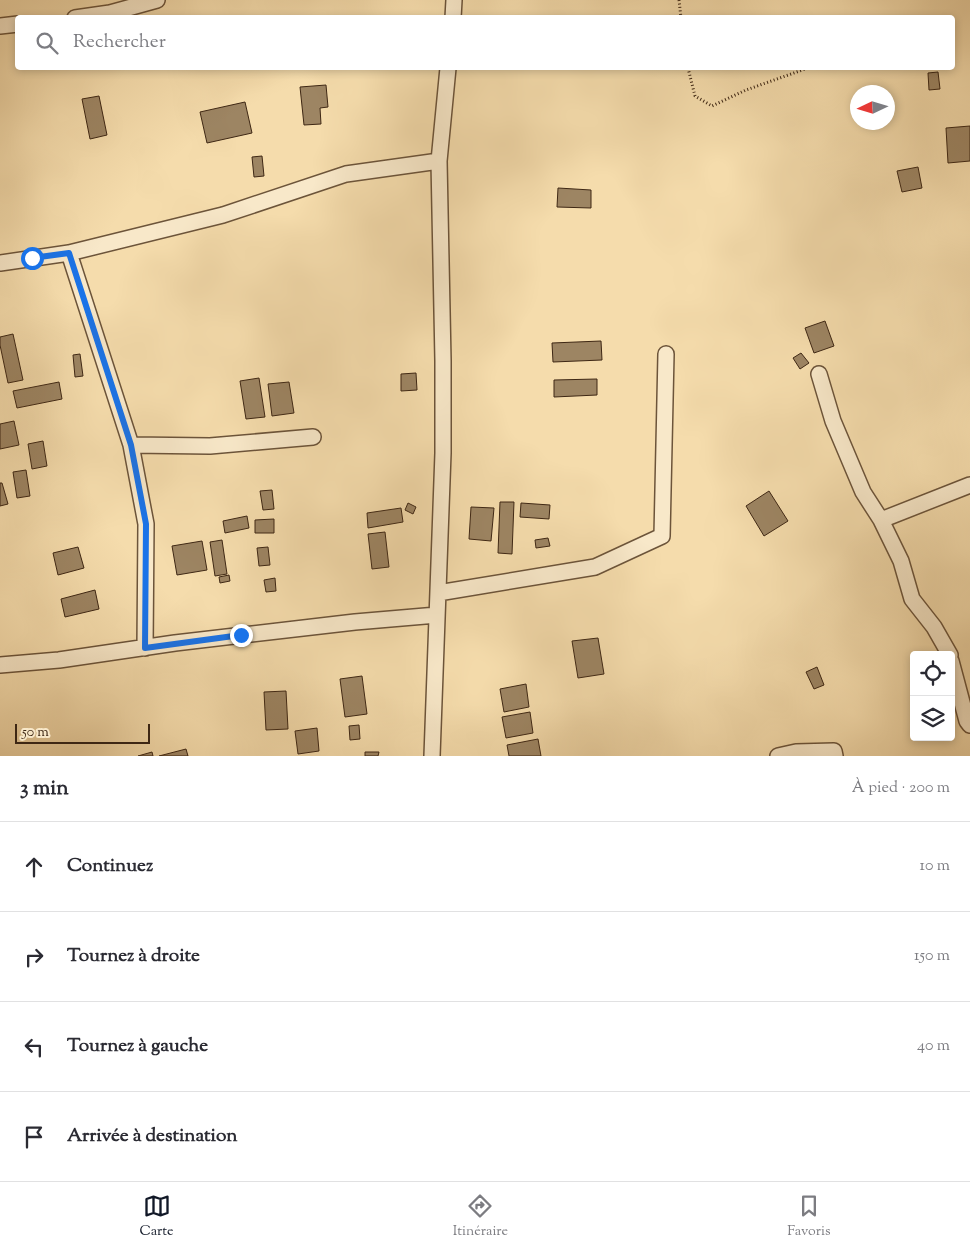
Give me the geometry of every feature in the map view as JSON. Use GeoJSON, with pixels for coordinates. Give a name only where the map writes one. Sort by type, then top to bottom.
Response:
{"type":"FeatureCollection","features":[{"type":"Feature","properties":{"kind":"street"},"geometry":{"type":"LineString","coordinates":[[96,15],[157,0]]}},
{"type":"Feature","properties":{"kind":"street"},"geometry":{"type":"LineString","coordinates":[[453,15],[454,0]]}},
{"type":"Feature","properties":{"kind":"street"},"geometry":{"type":"LineString","coordinates":[[0,26],[15,24]]}},
{"type":"Feature","properties":{"kind":"street"},"geometry":{"type":"LineString","coordinates":[[432,756],[443,453],[439,161],[448,70]]}},
{"type":"Feature","properties":{"kind":"street"},"geometry":{"type":"LineString","coordinates":[[0,263],[69,253],[223,215],[346,174],[439,161]]}},
{"type":"Feature","properties":{"kind":"street"},"geometry":{"type":"LineString","coordinates":[[69,253],[131,445],[146,524],[145,648]]}},
{"type":"Feature","properties":{"kind":"street"},"geometry":{"type":"LineString","coordinates":[[438,593],[595,567],[662,536],[666,354]]}},
{"type":"Feature","properties":{"kind":"street"},"geometry":{"type":"LineString","coordinates":[[819,374],[833,421],[863,492],[881,520],[901,561],[912,599],[934,627],[948,651]]}},
{"type":"Feature","properties":{"kind":"street"},"geometry":{"type":"LineString","coordinates":[[131,445],[210,446],[313,437]]}},
{"type":"Feature","properties":{"kind":"street"},"geometry":{"type":"LineString","coordinates":[[881,520],[970,485]]}},
{"type":"Feature","properties":{"kind":"street"},"geometry":{"type":"LineString","coordinates":[[0,665],[59,660],[241,635],[354,622],[437,615]]}},
{"type":"Feature","properties":{"kind":"street"},"geometry":{"type":"LineString","coordinates":[[955,676],[967,721],[970,725]]}},
{"type":"Feature","properties":{"kind":"street"},"geometry":{"type":"LineString","coordinates":[[778,756],[796,752],[834,751],[835,756]]}},
{"type":"Feature","properties":{"kind":"path"},"geometry":{"type":"LineString","coordinates":[[679,0],[681,15]]}},
{"type":"Feature","properties":{"kind":"path"},"geometry":{"type":"LineString","coordinates":[[688,70],[695,96],[712,106],[746,90],[802,70]]}},
{"type":"Feature","properties":{"kind":"building"},"geometry":{"type":"Polygon","coordinates":[[[938,72],[940,89],[929,90],[928,73],[938,72]]]}},
{"type":"Feature","properties":{"kind":"building"},"geometry":{"type":"Polygon","coordinates":[[[326,85],[328,107],[320,108],[321,124],[304,125],[300,87],[326,85]]]}},
{"type":"Feature","properties":{"kind":"building"},"geometry":{"type":"Polygon","coordinates":[[[99,96],[107,135],[90,139],[82,99],[99,96]]]}},
{"type":"Feature","properties":{"kind":"building"},"geometry":{"type":"Polygon","coordinates":[[[245,102],[252,133],[207,143],[200,112],[245,102]]]}},
{"type":"Feature","properties":{"kind":"building"},"geometry":{"type":"Polygon","coordinates":[[[970,126],[970,161],[948,163],[946,128],[970,126]]]}},
{"type":"Feature","properties":{"kind":"building"},"geometry":{"type":"Polygon","coordinates":[[[262,156],[264,176],[254,177],[252,157],[262,156]]]}},
{"type":"Feature","properties":{"kind":"building"},"geometry":{"type":"Polygon","coordinates":[[[918,167],[922,188],[902,192],[897,171],[918,167]]]}},
{"type":"Feature","properties":{"kind":"building"},"geometry":{"type":"Polygon","coordinates":[[[558,188],[591,190],[591,208],[557,207],[558,188]]]}},
{"type":"Feature","properties":{"kind":"building"},"geometry":{"type":"Polygon","coordinates":[[[825,321],[834,346],[814,353],[805,328],[825,321]]]}},
{"type":"Feature","properties":{"kind":"building"},"geometry":{"type":"Polygon","coordinates":[[[13,334],[23,380],[8,383],[0,337],[13,334]]]}},
{"type":"Feature","properties":{"kind":"building"},"geometry":{"type":"Polygon","coordinates":[[[601,341],[602,360],[553,362],[552,343],[601,341]]]}},
{"type":"Feature","properties":{"kind":"building"},"geometry":{"type":"Polygon","coordinates":[[[801,353],[809,363],[800,369],[793,358],[801,353]]]}},
{"type":"Feature","properties":{"kind":"building"},"geometry":{"type":"Polygon","coordinates":[[[80,354],[83,376],[75,377],[73,355],[80,354]]]}},
{"type":"Feature","properties":{"kind":"building"},"geometry":{"type":"Polygon","coordinates":[[[416,373],[417,390],[401,391],[401,374],[416,373]]]}},
{"type":"Feature","properties":{"kind":"building"},"geometry":{"type":"Polygon","coordinates":[[[259,378],[265,417],[246,419],[240,381],[259,378]]]}},
{"type":"Feature","properties":{"kind":"building"},"geometry":{"type":"Polygon","coordinates":[[[597,379],[597,395],[554,397],[554,380],[597,379]]]}},
{"type":"Feature","properties":{"kind":"building"},"geometry":{"type":"Polygon","coordinates":[[[59,382],[62,399],[17,408],[13,391],[59,382]]]}},
{"type":"Feature","properties":{"kind":"building"},"geometry":{"type":"Polygon","coordinates":[[[289,382],[294,413],[272,416],[268,384],[289,382]]]}},
{"type":"Feature","properties":{"kind":"building"},"geometry":{"type":"Polygon","coordinates":[[[14,421],[19,445],[0,449],[0,424],[14,421]]]}},
{"type":"Feature","properties":{"kind":"building"},"geometry":{"type":"Polygon","coordinates":[[[43,441],[47,466],[32,469],[28,444],[43,441]]]}},
{"type":"Feature","properties":{"kind":"building"},"geometry":{"type":"Polygon","coordinates":[[[26,470],[30,496],[17,498],[13,472],[26,470]]]}},
{"type":"Feature","properties":{"kind":"building"},"geometry":{"type":"Polygon","coordinates":[[[0,483],[2,483],[8,504],[0,506],[0,483]]]}},
{"type":"Feature","properties":{"kind":"building"},"geometry":{"type":"Polygon","coordinates":[[[272,490],[274,509],[263,510],[260,491],[272,490]]]}},
{"type":"Feature","properties":{"kind":"building"},"geometry":{"type":"Polygon","coordinates":[[[769,491],[788,521],[764,536],[746,506],[769,491]]]}},
{"type":"Feature","properties":{"kind":"building"},"geometry":{"type":"Polygon","coordinates":[[[500,502],[514,502],[512,554],[498,553],[500,502]]]}},
{"type":"Feature","properties":{"kind":"building"},"geometry":{"type":"Polygon","coordinates":[[[408,503],[416,507],[413,514],[405,510],[408,503]]]}},
{"type":"Feature","properties":{"kind":"building"},"geometry":{"type":"Polygon","coordinates":[[[521,503],[550,505],[549,519],[520,517],[521,503]]]}},
{"type":"Feature","properties":{"kind":"building"},"geometry":{"type":"Polygon","coordinates":[[[471,507],[494,508],[491,541],[469,539],[471,507]]]}},
{"type":"Feature","properties":{"kind":"building"},"geometry":{"type":"Polygon","coordinates":[[[401,508],[403,522],[368,528],[367,513],[401,508]]]}},
{"type":"Feature","properties":{"kind":"building"},"geometry":{"type":"Polygon","coordinates":[[[247,516],[249,528],[225,533],[223,521],[247,516]]]}},
{"type":"Feature","properties":{"kind":"building"},"geometry":{"type":"Polygon","coordinates":[[[274,519],[274,533],[255,533],[255,520],[274,519]]]}},
{"type":"Feature","properties":{"kind":"building"},"geometry":{"type":"Polygon","coordinates":[[[385,532],[389,567],[372,569],[368,534],[385,532]]]}},
{"type":"Feature","properties":{"kind":"building"},"geometry":{"type":"Polygon","coordinates":[[[548,538],[550,546],[536,548],[535,540],[548,538]]]}},
{"type":"Feature","properties":{"kind":"building"},"geometry":{"type":"Polygon","coordinates":[[[222,540],[227,574],[215,576],[210,542],[222,540]]]}},
{"type":"Feature","properties":{"kind":"building"},"geometry":{"type":"Polygon","coordinates":[[[202,541],[207,570],[177,575],[172,546],[202,541]]]}},
{"type":"Feature","properties":{"kind":"building"},"geometry":{"type":"Polygon","coordinates":[[[78,547],[84,568],[58,575],[53,553],[78,547]]]}},
{"type":"Feature","properties":{"kind":"building"},"geometry":{"type":"Polygon","coordinates":[[[268,547],[270,565],[259,566],[257,548],[268,547]]]}},
{"type":"Feature","properties":{"kind":"building"},"geometry":{"type":"Polygon","coordinates":[[[229,575],[230,581],[220,583],[219,577],[229,575]]]}},
{"type":"Feature","properties":{"kind":"building"},"geometry":{"type":"Polygon","coordinates":[[[275,578],[276,591],[266,592],[264,580],[275,578]]]}},
{"type":"Feature","properties":{"kind":"building"},"geometry":{"type":"Polygon","coordinates":[[[95,590],[99,609],[65,617],[61,599],[95,590]]]}},
{"type":"Feature","properties":{"kind":"building"},"geometry":{"type":"Polygon","coordinates":[[[598,638],[604,674],[578,678],[572,641],[598,638]]]}},
{"type":"Feature","properties":{"kind":"building"},"geometry":{"type":"Polygon","coordinates":[[[817,667],[824,685],[814,689],[806,672],[817,667]]]}},
{"type":"Feature","properties":{"kind":"building"},"geometry":{"type":"Polygon","coordinates":[[[362,676],[367,714],[345,717],[340,679],[362,676]]]}},
{"type":"Feature","properties":{"kind":"building"},"geometry":{"type":"Polygon","coordinates":[[[526,684],[529,707],[504,712],[500,689],[526,684]]]}},
{"type":"Feature","properties":{"kind":"building"},"geometry":{"type":"Polygon","coordinates":[[[286,691],[288,729],[266,730],[264,692],[286,691]]]}},
{"type":"Feature","properties":{"kind":"building"},"geometry":{"type":"Polygon","coordinates":[[[530,712],[533,733],[506,738],[502,717],[530,712]]]}},
{"type":"Feature","properties":{"kind":"building"},"geometry":{"type":"Polygon","coordinates":[[[359,725],[360,739],[350,740],[349,726],[359,725]]]}},
{"type":"Feature","properties":{"kind":"building"},"geometry":{"type":"Polygon","coordinates":[[[317,728],[319,751],[298,754],[295,731],[317,728]]]}},
{"type":"Feature","properties":{"kind":"building"},"geometry":{"type":"Polygon","coordinates":[[[538,739],[541,756],[509,756],[507,745],[538,739]]]}},
{"type":"Feature","properties":{"kind":"building"},"geometry":{"type":"Polygon","coordinates":[[[186,749],[188,756],[159,756],[186,749]]]}},
{"type":"Feature","properties":{"kind":"building"},"geometry":{"type":"Polygon","coordinates":[[[152,752],[153,756],[138,756],[152,752]]]}},
{"type":"Feature","properties":{"kind":"building"},"geometry":{"type":"Polygon","coordinates":[[[365,752],[379,752],[378,756],[365,756],[365,752]]]}},
{"type":"Feature","properties":{"kind":"route"},"geometry":{"type":"LineString","coordinates":[[32,258],[69,253],[131,445],[146,524],[145,648],[241,635]]}}]}
